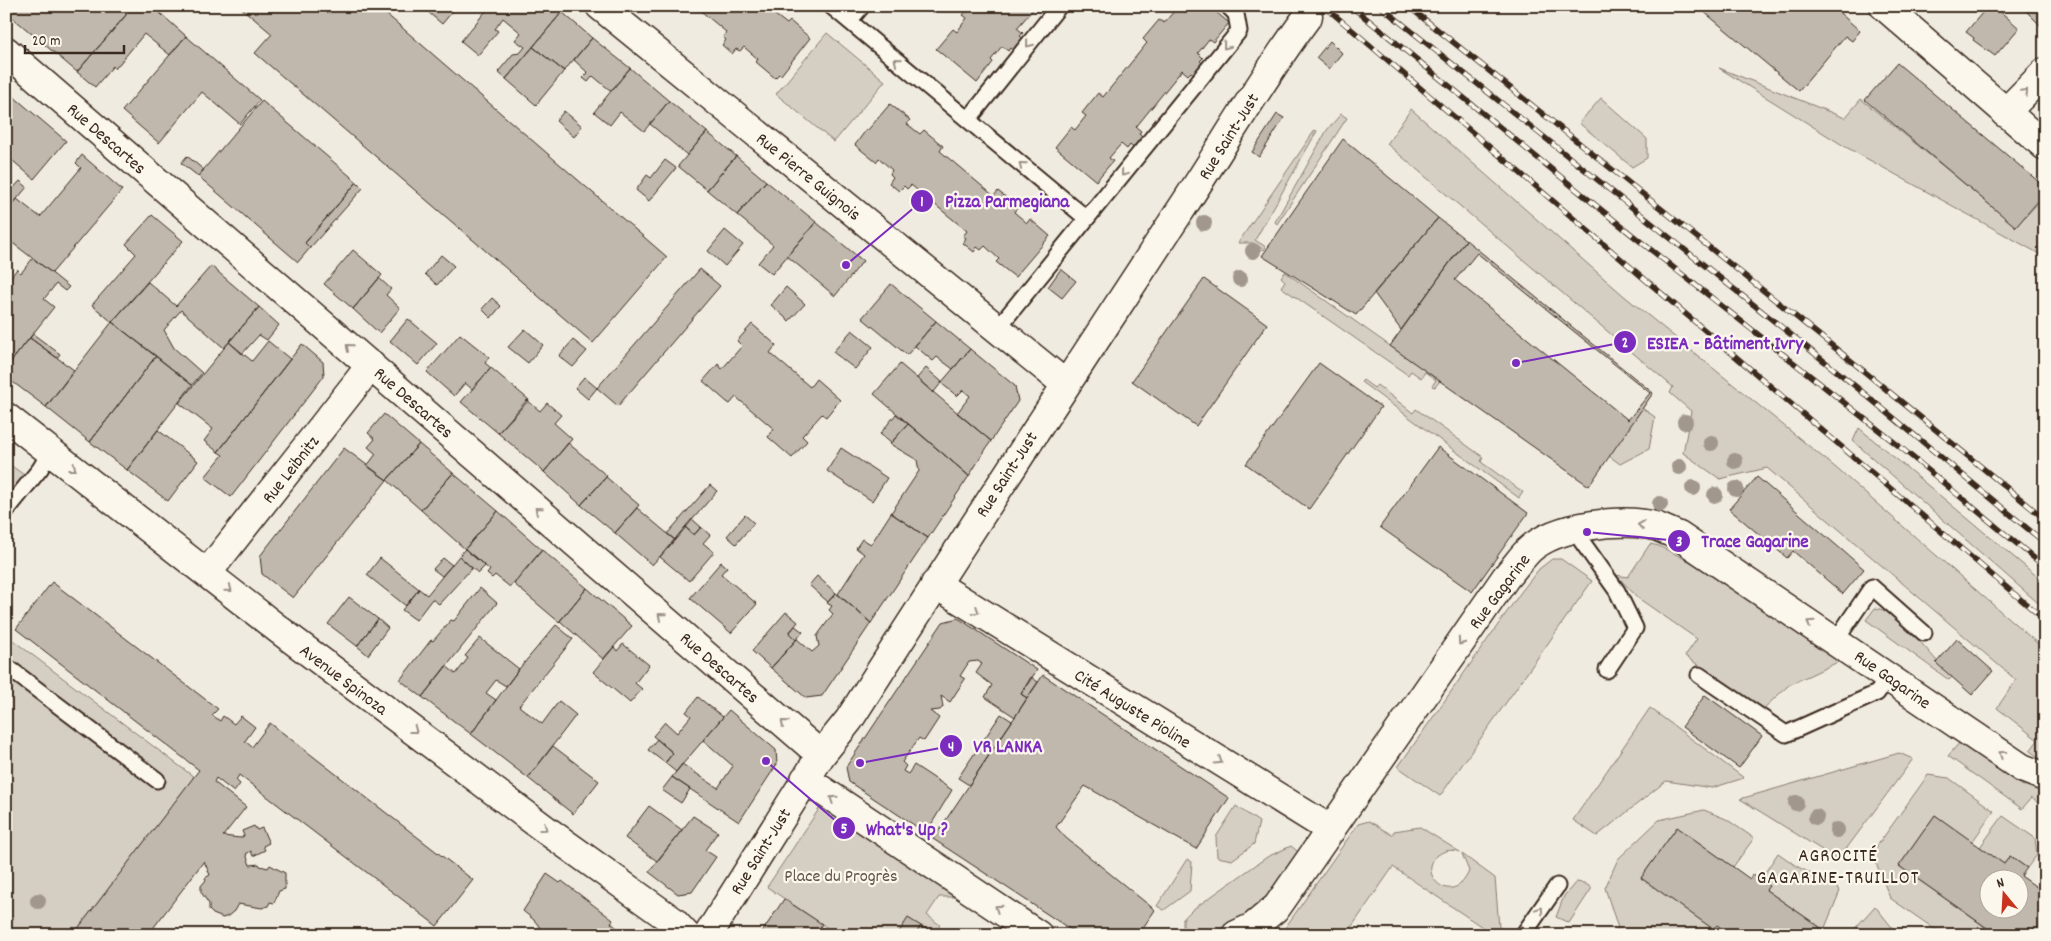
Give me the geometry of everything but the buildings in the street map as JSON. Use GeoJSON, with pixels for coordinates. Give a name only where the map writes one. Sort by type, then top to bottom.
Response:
{"type":"FeatureCollection","features":[{"type":"Feature","properties":{"kind":"street","name":"Rue Pierre Guignois"},"geometry":{"type":"LineString","coordinates":[[600,6],[1064,384]]}},
{"type":"Feature","properties":{"kind":"street"},"geometry":{"type":"LineString","coordinates":[[1884,6],[2045,146]]}},
{"type":"Feature","properties":{"kind":"street","name":"Rue Saint-Just"},"geometry":{"type":"LineString","coordinates":[[708,935],[821,755],[849,720],[1064,384],[1178,214],[1273,64],[1308,16]]}},
{"type":"Feature","properties":{"kind":"street","name":"Rue Descartes"},"geometry":{"type":"LineString","coordinates":[[6,51],[821,755]]}},
{"type":"Feature","properties":{"kind":"street"},"geometry":{"type":"LineString","coordinates":[[2005,113],[2045,72]]}},
{"type":"Feature","properties":{"kind":"street","name":"Rue Leibnitz"},"geometry":{"type":"LineString","coordinates":[[208,572],[371,365]]}},
{"type":"Feature","properties":{"kind":"street","name":"Avenue Spinoza"},"geometry":{"type":"LineString","coordinates":[[6,417],[208,572],[278,629],[546,830],[673,921],[686,935]]}},
{"type":"Feature","properties":{"kind":"street","name":"Rue Gagarine"},"geometry":{"type":"LineString","coordinates":[[1236,935],[1253,927],[1277,907],[1506,577],[1534,547],[1573,529],[1600,524],[1633,523],[1657,527],[1679,536],[1836,640],[2022,768],[2045,777]]}},
{"type":"Feature","properties":{"kind":"street","name":"Cité Auguste Pioline"},"geometry":{"type":"LineString","coordinates":[[935,584],[1331,830]]}},
{"type":"Feature","properties":{"kind":"street"},"geometry":{"type":"LineString","coordinates":[[805,780],[1038,935]]}},
{"type":"Feature","properties":{"kind":"lane"},"geometry":{"type":"LineString","coordinates":[[831,6],[1086,218]]}},
{"type":"Feature","properties":{"kind":"lane"},"geometry":{"type":"LineString","coordinates":[[849,22],[862,6]]}},
{"type":"Feature","properties":{"kind":"lane"},"geometry":{"type":"LineString","coordinates":[[968,120],[1059,6]]}},
{"type":"Feature","properties":{"kind":"lane"},"geometry":{"type":"LineString","coordinates":[[997,329],[1239,31],[1236,14],[1228,6]]}},
{"type":"Feature","properties":{"kind":"lane"},"geometry":{"type":"LineString","coordinates":[[6,511],[40,469],[51,452]]}},
{"type":"Feature","properties":{"kind":"lane"},"geometry":{"type":"LineString","coordinates":[[1573,529],[1617,591],[1635,628],[1607,670]]}},
{"type":"Feature","properties":{"kind":"lane"},"geometry":{"type":"LineString","coordinates":[[1836,640],[1872,587],[1924,633]]}},
{"type":"Feature","properties":{"kind":"lane"},"geometry":{"type":"LineString","coordinates":[[6,666],[157,780]]}},
{"type":"Feature","properties":{"kind":"lane"},"geometry":{"type":"LineString","coordinates":[[1699,675],[1786,734],[1877,692],[1889,676]]}},
{"type":"Feature","properties":{"kind":"lane"},"geometry":{"type":"LineString","coordinates":[[1530,933],[1556,886]]}},
{"type":"Feature","properties":{"kind":"green space"},"geometry":{"type":"Polygon","coordinates":[[[827,33],[885,81],[834,142],[776,94],[827,33]]]}},
{"type":"Feature","properties":{"kind":"green space"},"geometry":{"type":"Polygon","coordinates":[[[1719,68],[1845,118],[1861,99],[2016,226],[2045,196],[2045,257],[1844,146],[1719,68]]]}},
{"type":"Feature","properties":{"kind":"green space"},"geometry":{"type":"Polygon","coordinates":[[[1601,98],[1647,139],[1647,158],[1632,167],[1579,123],[1601,98]]]}},
{"type":"Feature","properties":{"kind":"green space"},"geometry":{"type":"Polygon","coordinates":[[[1411,109],[1623,295],[1836,468],[2045,650],[2045,762],[2030,751],[2038,740],[1997,708],[2016,680],[1767,468],[1720,479],[1683,453],[1691,411],[1670,393],[1673,387],[1387,144],[1411,109]]]}},
{"type":"Feature","properties":{"kind":"green space"},"geometry":{"type":"Polygon","coordinates":[[[1341,114],[1347,118],[1277,224],[1275,222],[1327,130],[1341,114]]]}},
{"type":"Feature","properties":{"kind":"green space"},"geometry":{"type":"Polygon","coordinates":[[[1315,130],[1317,131],[1255,240],[1266,247],[1264,250],[1253,243],[1238,243],[1315,130]]]}},
{"type":"Feature","properties":{"kind":"green space"},"geometry":{"type":"Polygon","coordinates":[[[1285,272],[1440,381],[1435,387],[1432,386],[1436,380],[1425,372],[1421,378],[1411,371],[1408,375],[1281,287],[1285,281],[1281,277],[1285,272]]]}},
{"type":"Feature","properties":{"kind":"green space"},"geometry":{"type":"Polygon","coordinates":[[[1363,380],[1374,388],[1377,385],[1413,413],[1416,409],[1483,457],[1481,462],[1523,492],[1519,498],[1361,382],[1363,380]]]}},
{"type":"Feature","properties":{"kind":"green space"},"geometry":{"type":"Polygon","coordinates":[[[1642,408],[1655,417],[1649,449],[1620,464],[1609,456],[1642,408]]]}},
{"type":"Feature","properties":{"kind":"green space"},"geometry":{"type":"Polygon","coordinates":[[[1859,428],[2045,583],[2045,609],[1853,441],[1859,428]]]}},
{"type":"Feature","properties":{"kind":"green space"},"geometry":{"type":"Polygon","coordinates":[[[6,462],[27,477],[6,498],[6,462]]]}},
{"type":"Feature","properties":{"kind":"green space"},"geometry":{"type":"Polygon","coordinates":[[[1650,544],[1659,546],[1699,566],[1840,661],[1789,685],[1763,709],[1685,656],[1697,639],[1638,598],[1616,575],[1628,577],[1650,544]]]}},
{"type":"Feature","properties":{"kind":"green space"},"geometry":{"type":"Polygon","coordinates":[[[1552,559],[1561,559],[1592,581],[1440,796],[1398,767],[1521,592],[1539,569],[1552,559]]]}},
{"type":"Feature","properties":{"kind":"green space"},"geometry":{"type":"Polygon","coordinates":[[[1875,608],[1895,617],[1952,677],[1949,680],[1866,620],[1875,608]]]}},
{"type":"Feature","properties":{"kind":"green space"},"geometry":{"type":"Polygon","coordinates":[[[6,635],[194,777],[73,935],[6,935],[6,635]]]}},
{"type":"Feature","properties":{"kind":"green space"},"geometry":{"type":"Polygon","coordinates":[[[1650,708],[1744,778],[1712,788],[1666,781],[1597,836],[1573,820],[1650,708]]]}},
{"type":"Feature","properties":{"kind":"green space"},"geometry":{"type":"Polygon","coordinates":[[[1960,742],[2023,786],[2037,782],[2045,787],[2045,797],[2040,804],[2031,798],[2022,809],[1948,756],[1960,742]]]}},
{"type":"Feature","properties":{"kind":"green space"},"geometry":{"type":"Polygon","coordinates":[[[1899,753],[1913,759],[1838,860],[1740,799],[1899,753]]]}},
{"type":"Feature","properties":{"kind":"green space"},"geometry":{"type":"Polygon","coordinates":[[[1928,775],[1949,778],[1994,811],[1972,842],[1935,815],[1899,866],[1985,927],[1981,933],[1976,935],[1943,935],[1890,898],[1872,853],[1928,775]]]}},
{"type":"Feature","properties":{"kind":"green space","name":"Place du Progrès"},"geometry":{"type":"Polygon","coordinates":[[[823,803],[962,897],[939,897],[927,915],[940,925],[934,935],[838,935],[767,887],[823,803]]]}},
{"type":"Feature","properties":{"kind":"green space"},"geometry":{"type":"Polygon","coordinates":[[[1236,806],[1259,822],[1254,844],[1232,860],[1217,857],[1216,837],[1236,806]]]}},
{"type":"Feature","properties":{"kind":"green space"},"geometry":{"type":"Polygon","coordinates":[[[1704,810],[1726,819],[1754,838],[1733,867],[1677,827],[1641,878],[1713,928],[1717,925],[1731,935],[1614,935],[1618,928],[1605,888],[1618,859],[1659,820],[1704,810]]]}},
{"type":"Feature","properties":{"kind":"green space"},"geometry":{"type":"Polygon","coordinates":[[[2003,816],[2035,838],[2037,855],[2027,868],[2010,856],[2004,864],[1980,847],[2003,816]]]}},
{"type":"Feature","properties":{"kind":"green space"},"geometry":{"type":"Polygon","coordinates":[[[1369,821],[1392,835],[1394,831],[1420,827],[1460,852],[1451,850],[1443,852],[1432,862],[1431,871],[1433,878],[1446,888],[1454,887],[1462,882],[1469,871],[1462,854],[1495,878],[1499,927],[1506,933],[1505,935],[1494,935],[1393,867],[1346,935],[1280,935],[1358,824],[1369,821]]]}},
{"type":"Feature","properties":{"kind":"green space"},"geometry":{"type":"Polygon","coordinates":[[[1291,846],[1302,855],[1268,901],[1249,919],[1203,935],[1183,935],[1183,919],[1192,910],[1267,857],[1291,846]]]}},
{"type":"Feature","properties":{"kind":"green space"},"geometry":{"type":"Polygon","coordinates":[[[1778,853],[1798,867],[1833,884],[1840,891],[1824,930],[1766,890],[1768,886],[1760,880],[1778,853]]]}},
{"type":"Feature","properties":{"kind":"green space"},"geometry":{"type":"Polygon","coordinates":[[[1187,859],[1192,862],[1190,891],[1164,910],[1157,906],[1187,859]]]}},
{"type":"Feature","properties":{"kind":"green space"},"geometry":{"type":"Polygon","coordinates":[[[1576,882],[1584,883],[1592,888],[1569,923],[1556,917],[1564,896],[1576,882]]]}},
{"type":"Feature","properties":{"kind":"green space"},"geometry":{"type":"Polygon","coordinates":[[[1875,906],[1898,935],[1849,935],[1875,906]]]}},
{"type":"Feature","properties":{"kind":"railway"},"geometry":{"type":"LineString","coordinates":[[1324,6],[2045,620]]}},
{"type":"Feature","properties":{"kind":"railway"},"geometry":{"type":"LineString","coordinates":[[1351,6],[1631,234],[1899,446],[2045,567]]}},
{"type":"Feature","properties":{"kind":"railway"},"geometry":{"type":"LineString","coordinates":[[1380,6],[1849,381],[2045,543]]}},
{"type":"Feature","properties":{"kind":"railway"},"geometry":{"type":"LineString","coordinates":[[1408,6],[1860,368],[2045,519]]}},
{"type":"Feature","properties":{"kind":"place","name":"Pizza Parmegiana"},"geometry":{"type":"Point","coordinates":[846,265]}},
{"type":"Feature","properties":{"kind":"place","name":"ESIEA - Bâtiment Ivry"},"geometry":{"type":"Point","coordinates":[1516,363]}},
{"type":"Feature","properties":{"kind":"place","name":"Trace Gagarine"},"geometry":{"type":"Point","coordinates":[1587,532]}},
{"type":"Feature","properties":{"kind":"place","name":"What's Up ?"},"geometry":{"type":"Point","coordinates":[766,761]}},
{"type":"Feature","properties":{"kind":"place","name":"VR LANKA"},"geometry":{"type":"Point","coordinates":[860,763]}},
{"type":"Feature","properties":{"kind":"district","name":"AGROCITÉ GAGARINE-TRUILLOT"},"geometry":{"type":"Point","coordinates":[1838,865]}}]}
